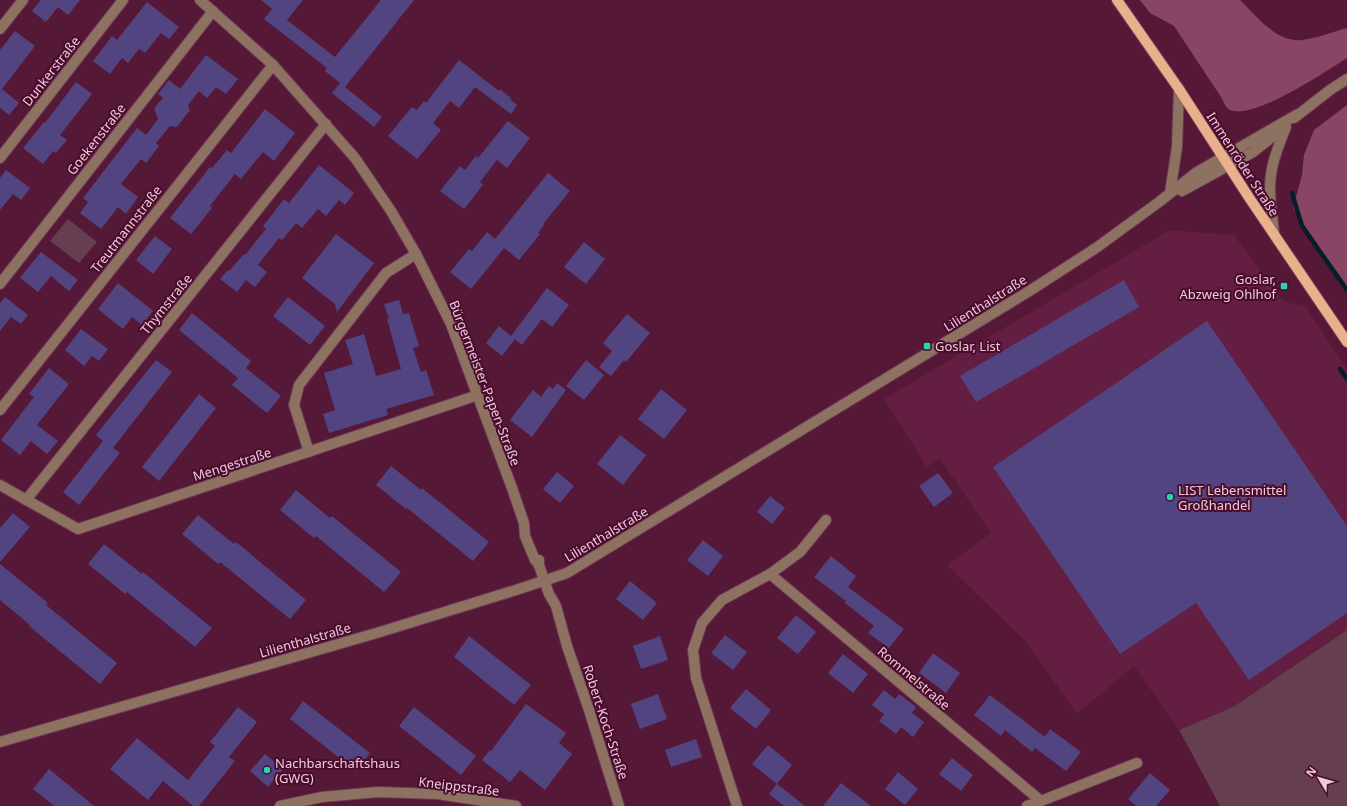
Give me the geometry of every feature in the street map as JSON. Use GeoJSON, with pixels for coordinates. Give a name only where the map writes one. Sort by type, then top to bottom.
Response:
{"type":"FeatureCollection","features":[{"type":"Feature","properties":{"kind":"main road","name":"Immenröder Straße"},"geometry":{"type":"LineString","coordinates":[[1116,0],[1179,89],[1225,161],[1347,342]]}},
{"type":"Feature","properties":{"kind":"street"},"geometry":{"type":"LineString","coordinates":[[0,29],[23,0]]}},
{"type":"Feature","properties":{"kind":"street","name":"Dunkerstraße"},"geometry":{"type":"LineString","coordinates":[[0,158],[123,0]]}},
{"type":"Feature","properties":{"kind":"street","name":"Bürgermeister-Papen-Straße"},"geometry":{"type":"LineString","coordinates":[[200,0],[273,65],[326,124],[359,164],[391,211],[416,254],[451,324],[524,523],[531,533],[544,580]]}},
{"type":"Feature","properties":{"kind":"street","name":"Goekenstraße"},"geometry":{"type":"LineString","coordinates":[[0,284],[213,11]]}},
{"type":"Feature","properties":{"kind":"street","name":"Treutmannstraße"},"geometry":{"type":"LineString","coordinates":[[0,410],[273,65]]}},
{"type":"Feature","properties":{"kind":"street"},"geometry":{"type":"LineString","coordinates":[[1225,161],[1298,114],[1347,79]]}},
{"type":"Feature","properties":{"kind":"street"},"geometry":{"type":"LineString","coordinates":[[1170,193],[1178,147],[1179,89]]}},
{"type":"Feature","properties":{"kind":"street"},"geometry":{"type":"LineString","coordinates":[[1225,161],[1253,152],[1286,126],[1298,114]]}},
{"type":"Feature","properties":{"kind":"street","name":"Thymstraße"},"geometry":{"type":"LineString","coordinates":[[26,500],[326,124]]}},
{"type":"Feature","properties":{"kind":"street"},"geometry":{"type":"LineString","coordinates":[[1274,234],[1270,188],[1271,177],[1274,158],[1286,126]]}},
{"type":"Feature","properties":{"kind":"street","name":"Lilienthalstraße"},"geometry":{"type":"LineString","coordinates":[[0,742],[373,634],[567,573],[1031,290],[1096,248],[1197,172],[1225,161]]}},
{"type":"Feature","properties":{"kind":"street","name":"Lilienthalstraße"},"geometry":{"type":"LineString","coordinates":[[1159,202],[1172,197],[1225,161]]}},
{"type":"Feature","properties":{"kind":"street"},"geometry":{"type":"LineString","coordinates":[[309,452],[294,405],[299,385],[386,273],[416,254]]}},
{"type":"Feature","properties":{"kind":"street","name":"Mengestraße"},"geometry":{"type":"LineString","coordinates":[[0,485],[78,529],[478,395]]}},
{"type":"Feature","properties":{"kind":"street"},"geometry":{"type":"LineString","coordinates":[[737,806],[696,678],[693,650],[702,622],[722,600],[770,574],[800,552],[826,520]]}},
{"type":"Feature","properties":{"kind":"street","name":"Rommelstraße"},"geometry":{"type":"LineString","coordinates":[[770,574],[1041,801]]}},
{"type":"Feature","properties":{"kind":"street","name":"Robert-Koch-Straße"},"geometry":{"type":"LineString","coordinates":[[544,580],[548,594],[548,602],[558,631],[567,646],[589,710],[616,805]]}},
{"type":"Feature","properties":{"kind":"street"},"geometry":{"type":"LineString","coordinates":[[1027,806],[1137,763]]}},
{"type":"Feature","properties":{"kind":"street","name":"Kneippstraße"},"geometry":{"type":"LineString","coordinates":[[280,806],[322,797],[378,792],[438,794],[516,806]]}},
{"type":"Feature","properties":{"kind":"shaded area"},"geometry":{"type":"Polygon","coordinates":[[[1140,0],[1240,0],[1275,33],[1293,40],[1313,38],[1347,28],[1347,58],[1306,84],[1287,94],[1268,103],[1237,112],[1226,107],[1174,26],[1150,13],[1140,0]]]}},
{"type":"Feature","properties":{"kind":"shaded area"},"geometry":{"type":"Polygon","coordinates":[[[1347,105],[1347,290],[1293,208],[1302,175],[1304,155],[1314,130],[1347,105]]]}},
{"type":"Feature","properties":{"kind":"shaded area"},"geometry":{"type":"Polygon","coordinates":[[[68,219],[97,242],[79,263],[50,241],[68,219]]]}},
{"type":"Feature","properties":{"kind":"shaded area"},"geometry":{"type":"Polygon","coordinates":[[[1170,230],[1234,235],[1283,301],[1306,307],[1347,369],[1347,630],[1233,707],[1179,730],[1134,666],[1077,714],[1026,642],[947,565],[991,533],[940,459],[927,467],[884,399],[1170,230]]]}},
{"type":"Feature","properties":{"kind":"shaded area"},"geometry":{"type":"Polygon","coordinates":[[[1347,630],[1347,806],[1220,806],[1179,730],[1233,707],[1347,630]]]}},
{"type":"Feature","properties":{"kind":"building"},"geometry":{"type":"Polygon","coordinates":[[[41,0],[80,0],[68,15],[58,7],[46,22],[32,11],[41,0]]]}},
{"type":"Feature","properties":{"kind":"building"},"geometry":{"type":"Polygon","coordinates":[[[261,0],[303,0],[287,20],[335,57],[381,0],[414,0],[345,87],[382,117],[374,127],[332,93],[340,83],[325,71],[327,68],[264,19],[272,9],[261,0]]]}},
{"type":"Feature","properties":{"kind":"building"},"geometry":{"type":"Polygon","coordinates":[[[147,2],[179,27],[169,39],[161,33],[145,53],[139,49],[128,63],[122,58],[110,74],[93,61],[112,36],[117,40],[147,2]]]}},
{"type":"Feature","properties":{"kind":"building"},"geometry":{"type":"Polygon","coordinates":[[[15,31],[35,46],[2,89],[19,103],[9,115],[0,108],[0,50],[15,31]]]}},
{"type":"Feature","properties":{"kind":"building"},"geometry":{"type":"Polygon","coordinates":[[[206,55],[238,79],[226,94],[216,87],[207,98],[199,91],[188,105],[190,110],[177,127],[170,126],[156,143],[159,146],[146,163],[141,159],[121,184],[138,197],[126,214],[118,207],[101,229],[80,213],[88,202],[83,198],[137,128],[146,135],[158,119],[154,108],[163,98],[158,94],[169,80],[180,89],[206,55]]]}},
{"type":"Feature","properties":{"kind":"building"},"geometry":{"type":"Polygon","coordinates":[[[459,60],[499,91],[500,89],[517,105],[511,114],[475,87],[459,108],[450,101],[433,123],[441,130],[417,159],[388,136],[412,107],[417,110],[424,101],[426,103],[459,60]]]}},
{"type":"Feature","properties":{"kind":"building"},"geometry":{"type":"Polygon","coordinates":[[[76,82],[92,94],[60,135],[67,140],[56,153],[53,151],[43,164],[23,148],[44,122],[45,123],[76,82]]]}},
{"type":"Feature","properties":{"kind":"building"},"geometry":{"type":"Polygon","coordinates":[[[265,109],[295,133],[274,161],[263,152],[241,179],[235,174],[210,206],[212,208],[191,234],[170,218],[210,167],[212,168],[227,150],[231,153],[265,109]]]}},
{"type":"Feature","properties":{"kind":"building"},"geometry":{"type":"Polygon","coordinates":[[[508,121],[530,138],[507,168],[497,160],[480,182],[483,185],[464,209],[440,191],[460,166],[465,170],[476,156],[478,158],[508,121]]]}},
{"type":"Feature","properties":{"kind":"building"},"geometry":{"type":"Polygon","coordinates":[[[319,165],[354,193],[345,205],[339,200],[326,216],[318,209],[302,228],[296,223],[282,240],[279,238],[258,265],[267,272],[255,287],[246,280],[237,292],[220,279],[244,254],[245,255],[266,229],[263,226],[284,199],[289,203],[319,165]]]}},
{"type":"Feature","properties":{"kind":"building"},"geometry":{"type":"Polygon","coordinates":[[[6,170],[30,188],[21,200],[13,194],[0,210],[0,178],[6,170]]]}},
{"type":"Feature","properties":{"kind":"building"},"geometry":{"type":"Polygon","coordinates":[[[548,173],[570,191],[543,224],[544,225],[538,233],[540,234],[519,260],[504,248],[471,289],[450,272],[469,249],[472,251],[487,232],[495,239],[548,173]]]}},
{"type":"Feature","properties":{"kind":"building"},"geometry":{"type":"Polygon","coordinates":[[[336,234],[374,263],[337,312],[335,304],[302,278],[336,234]]]}},
{"type":"Feature","properties":{"kind":"building"},"geometry":{"type":"Polygon","coordinates":[[[155,236],[172,249],[153,274],[136,260],[155,236]]]}},
{"type":"Feature","properties":{"kind":"building"},"geometry":{"type":"Polygon","coordinates":[[[584,242],[605,259],[586,284],[564,267],[584,242]]]}},
{"type":"Feature","properties":{"kind":"building"},"geometry":{"type":"Polygon","coordinates":[[[41,252],[78,280],[69,291],[51,276],[38,292],[20,278],[41,252]]]}},
{"type":"Feature","properties":{"kind":"building"},"geometry":{"type":"Polygon","coordinates":[[[1124,280],[1139,307],[976,402],[960,376],[1124,280]]]}},
{"type":"Feature","properties":{"kind":"building"},"geometry":{"type":"Polygon","coordinates":[[[118,283],[153,311],[142,325],[132,317],[123,329],[98,309],[118,283]]]}},
{"type":"Feature","properties":{"kind":"building"},"geometry":{"type":"Polygon","coordinates":[[[547,288],[569,305],[552,327],[542,319],[522,345],[515,339],[502,356],[486,343],[499,326],[511,336],[547,288]]]}},
{"type":"Feature","properties":{"kind":"building"},"geometry":{"type":"Polygon","coordinates":[[[5,297],[28,315],[21,324],[11,317],[0,331],[0,303],[5,297]]]}},
{"type":"Feature","properties":{"kind":"building"},"geometry":{"type":"Polygon","coordinates":[[[288,297],[325,326],[310,345],[273,316],[288,297]]]}},
{"type":"Feature","properties":{"kind":"building"},"geometry":{"type":"Polygon","coordinates":[[[399,300],[403,314],[409,313],[419,346],[413,348],[421,372],[426,370],[434,395],[386,409],[388,415],[329,433],[323,414],[335,410],[324,373],[353,364],[345,340],[364,334],[376,376],[401,369],[384,304],[399,300]]]}},
{"type":"Feature","properties":{"kind":"building"},"geometry":{"type":"Polygon","coordinates":[[[192,313],[251,361],[246,368],[281,396],[267,413],[232,385],[238,378],[179,330],[192,313]]]}},
{"type":"Feature","properties":{"kind":"building"},"geometry":{"type":"Polygon","coordinates":[[[627,314],[650,333],[626,362],[624,360],[611,376],[599,367],[612,351],[603,343],[627,314]]]}},
{"type":"Feature","properties":{"kind":"building","name":"LIST Lebensmittel Großhandel"},"geometry":{"type":"Polygon","coordinates":[[[1207,321],[1347,526],[1347,613],[1249,680],[1196,603],[1120,654],[993,467],[1207,321]]]}},
{"type":"Feature","properties":{"kind":"building"},"geometry":{"type":"Polygon","coordinates":[[[81,329],[108,349],[99,361],[92,356],[84,366],[65,350],[81,329]]]}},
{"type":"Feature","properties":{"kind":"building"},"geometry":{"type":"Polygon","coordinates":[[[156,360],[172,372],[113,448],[120,453],[79,505],[63,492],[103,441],[96,435],[156,360]]]}},
{"type":"Feature","properties":{"kind":"building"},"geometry":{"type":"Polygon","coordinates":[[[586,360],[604,375],[584,400],[566,386],[586,360]]]}},
{"type":"Feature","properties":{"kind":"building"},"geometry":{"type":"Polygon","coordinates":[[[49,368],[69,384],[37,425],[58,441],[47,454],[31,441],[20,455],[1,440],[34,397],[29,394],[49,368]]]}},
{"type":"Feature","properties":{"kind":"building"},"geometry":{"type":"Polygon","coordinates":[[[557,383],[566,390],[532,437],[510,420],[533,390],[541,397],[549,386],[553,389],[557,383]]]}},
{"type":"Feature","properties":{"kind":"building"},"geometry":{"type":"Polygon","coordinates":[[[661,389],[687,410],[664,439],[638,419],[661,389]]]}},
{"type":"Feature","properties":{"kind":"building"},"geometry":{"type":"Polygon","coordinates":[[[199,394],[216,408],[159,481],[142,467],[199,394]]]}},
{"type":"Feature","properties":{"kind":"building"},"geometry":{"type":"Polygon","coordinates":[[[620,435],[646,455],[623,485],[597,464],[620,435]]]}},
{"type":"Feature","properties":{"kind":"building"},"geometry":{"type":"Polygon","coordinates":[[[391,466],[421,490],[422,488],[489,542],[473,561],[376,485],[391,466]]]}},
{"type":"Feature","properties":{"kind":"building"},"geometry":{"type":"Polygon","coordinates":[[[557,472],[574,486],[560,503],[543,489],[557,472]]]}},
{"type":"Feature","properties":{"kind":"building"},"geometry":{"type":"Polygon","coordinates":[[[938,473],[953,493],[934,507],[919,486],[938,473]]]}},
{"type":"Feature","properties":{"kind":"building"},"geometry":{"type":"Polygon","coordinates":[[[296,490],[330,518],[332,516],[401,572],[384,592],[316,536],[314,538],[280,510],[296,490]]]}},
{"type":"Feature","properties":{"kind":"building"},"geometry":{"type":"Polygon","coordinates":[[[770,496],[785,508],[772,524],[757,512],[770,496]]]}},
{"type":"Feature","properties":{"kind":"building"},"geometry":{"type":"Polygon","coordinates":[[[13,513],[30,527],[0,562],[0,528],[13,513]]]}},
{"type":"Feature","properties":{"kind":"building"},"geometry":{"type":"Polygon","coordinates":[[[198,515],[234,544],[236,542],[306,600],[290,619],[220,562],[218,564],[182,534],[198,515]]]}},
{"type":"Feature","properties":{"kind":"building"},"geometry":{"type":"Polygon","coordinates":[[[703,540],[723,556],[708,576],[687,560],[703,540]]]}},
{"type":"Feature","properties":{"kind":"building"},"geometry":{"type":"Polygon","coordinates":[[[104,544],[142,574],[143,572],[212,628],[195,647],[127,592],[125,594],[88,564],[104,544]]]}},
{"type":"Feature","properties":{"kind":"building"},"geometry":{"type":"Polygon","coordinates":[[[831,556],[856,576],[848,587],[904,629],[889,648],[868,633],[874,626],[845,603],[846,601],[814,577],[831,556]]]}},
{"type":"Feature","properties":{"kind":"building"},"geometry":{"type":"Polygon","coordinates":[[[0,564],[48,603],[46,605],[117,663],[100,684],[29,626],[30,625],[0,600],[0,564]]]}},
{"type":"Feature","properties":{"kind":"building"},"geometry":{"type":"Polygon","coordinates":[[[630,581],[657,603],[643,620],[616,599],[630,581]]]}},
{"type":"Feature","properties":{"kind":"building"},"geometry":{"type":"Polygon","coordinates":[[[796,615],[816,632],[798,654],[777,638],[796,615]]]}},
{"type":"Feature","properties":{"kind":"building"},"geometry":{"type":"Polygon","coordinates":[[[725,635],[747,652],[733,670],[711,653],[725,635]]]}},
{"type":"Feature","properties":{"kind":"building"},"geometry":{"type":"Polygon","coordinates":[[[469,636],[531,685],[514,705],[454,657],[469,636]]]}},
{"type":"Feature","properties":{"kind":"building"},"geometry":{"type":"Polygon","coordinates":[[[660,636],[668,660],[641,669],[633,646],[660,636]]]}},
{"type":"Feature","properties":{"kind":"building"},"geometry":{"type":"Polygon","coordinates":[[[933,653],[960,673],[946,693],[919,673],[933,653]]]}},
{"type":"Feature","properties":{"kind":"building"},"geometry":{"type":"Polygon","coordinates":[[[843,654],[868,674],[853,693],[828,673],[843,654]]]}},
{"type":"Feature","properties":{"kind":"building"},"geometry":{"type":"Polygon","coordinates":[[[746,689],[771,710],[756,729],[730,708],[746,689]]]}},
{"type":"Feature","properties":{"kind":"building"},"geometry":{"type":"Polygon","coordinates":[[[884,690],[895,699],[899,694],[916,707],[912,713],[924,722],[913,737],[901,727],[896,734],[879,721],[884,714],[872,705],[884,690]]]}},
{"type":"Feature","properties":{"kind":"building"},"geometry":{"type":"Polygon","coordinates":[[[658,694],[667,719],[640,729],[631,704],[658,694]]]}},
{"type":"Feature","properties":{"kind":"building"},"geometry":{"type":"Polygon","coordinates":[[[990,695],[1045,737],[1050,729],[1081,752],[1066,771],[1035,748],[1032,752],[1005,730],[1001,736],[974,715],[990,695]]]}},
{"type":"Feature","properties":{"kind":"building"},"geometry":{"type":"Polygon","coordinates":[[[303,701],[370,753],[356,771],[290,719],[303,701]]]}},
{"type":"Feature","properties":{"kind":"building"},"geometry":{"type":"Polygon","coordinates":[[[526,704],[566,733],[559,743],[572,754],[545,790],[520,770],[510,782],[482,760],[490,750],[491,751],[526,704]]]}},
{"type":"Feature","properties":{"kind":"building"},"geometry":{"type":"Polygon","coordinates":[[[238,707],[257,722],[229,757],[235,761],[199,806],[193,806],[163,781],[148,800],[110,769],[137,738],[188,780],[215,746],[210,742],[238,707]]]}},
{"type":"Feature","properties":{"kind":"building"},"geometry":{"type":"Polygon","coordinates":[[[414,707],[476,756],[461,775],[399,726],[414,707]]]}},
{"type":"Feature","properties":{"kind":"building"},"geometry":{"type":"Polygon","coordinates":[[[696,739],[702,757],[671,767],[665,750],[696,739]]]}},
{"type":"Feature","properties":{"kind":"building"},"geometry":{"type":"Polygon","coordinates":[[[768,745],[792,765],[777,784],[752,764],[768,745]]]}},
{"type":"Feature","properties":{"kind":"building","name":"Nachbarschaftshaus (GWG)"},"geometry":{"type":"Polygon","coordinates":[[[265,754],[283,769],[268,787],[250,771],[265,754]]]}},
{"type":"Feature","properties":{"kind":"building"},"geometry":{"type":"Polygon","coordinates":[[[952,758],[973,775],[961,791],[939,774],[952,758]]]}},
{"type":"Feature","properties":{"kind":"building"},"geometry":{"type":"Polygon","coordinates":[[[49,769],[94,806],[54,806],[33,789],[49,769]]]}},
{"type":"Feature","properties":{"kind":"building"},"geometry":{"type":"Polygon","coordinates":[[[898,772],[918,789],[905,805],[885,789],[898,772]]]}},
{"type":"Feature","properties":{"kind":"building"},"geometry":{"type":"Polygon","coordinates":[[[1150,773],[1170,790],[1156,806],[1136,806],[1128,799],[1150,773]]]}},
{"type":"Feature","properties":{"kind":"building"},"geometry":{"type":"Polygon","coordinates":[[[841,783],[871,806],[823,806],[841,783]]]}},
{"type":"Feature","properties":{"kind":"building"},"geometry":{"type":"Polygon","coordinates":[[[777,784],[805,806],[784,806],[769,794],[777,784]]]}},
{"type":"Feature","properties":{"kind":"waterway"},"geometry":{"type":"LineString","coordinates":[[1292,193],[1302,226],[1347,290]]}},
{"type":"Feature","properties":{"kind":"waterway"},"geometry":{"type":"LineString","coordinates":[[1340,369],[1347,379]]}},
{"type":"Feature","properties":{"kind":"place","name":"Goslar, Abzweig Ohlhof"},"geometry":{"type":"Point","coordinates":[1284,286]}},
{"type":"Feature","properties":{"kind":"place","name":"Goslar, List"},"geometry":{"type":"Point","coordinates":[927,346]}},
{"type":"Feature","properties":{"kind":"place","name":"LIST Lebensmittel Großhandel"},"geometry":{"type":"Point","coordinates":[1170,497]}},
{"type":"Feature","properties":{"kind":"place","name":"Nachbarschaftshaus (GWG)"},"geometry":{"type":"Point","coordinates":[267,770]}}]}
